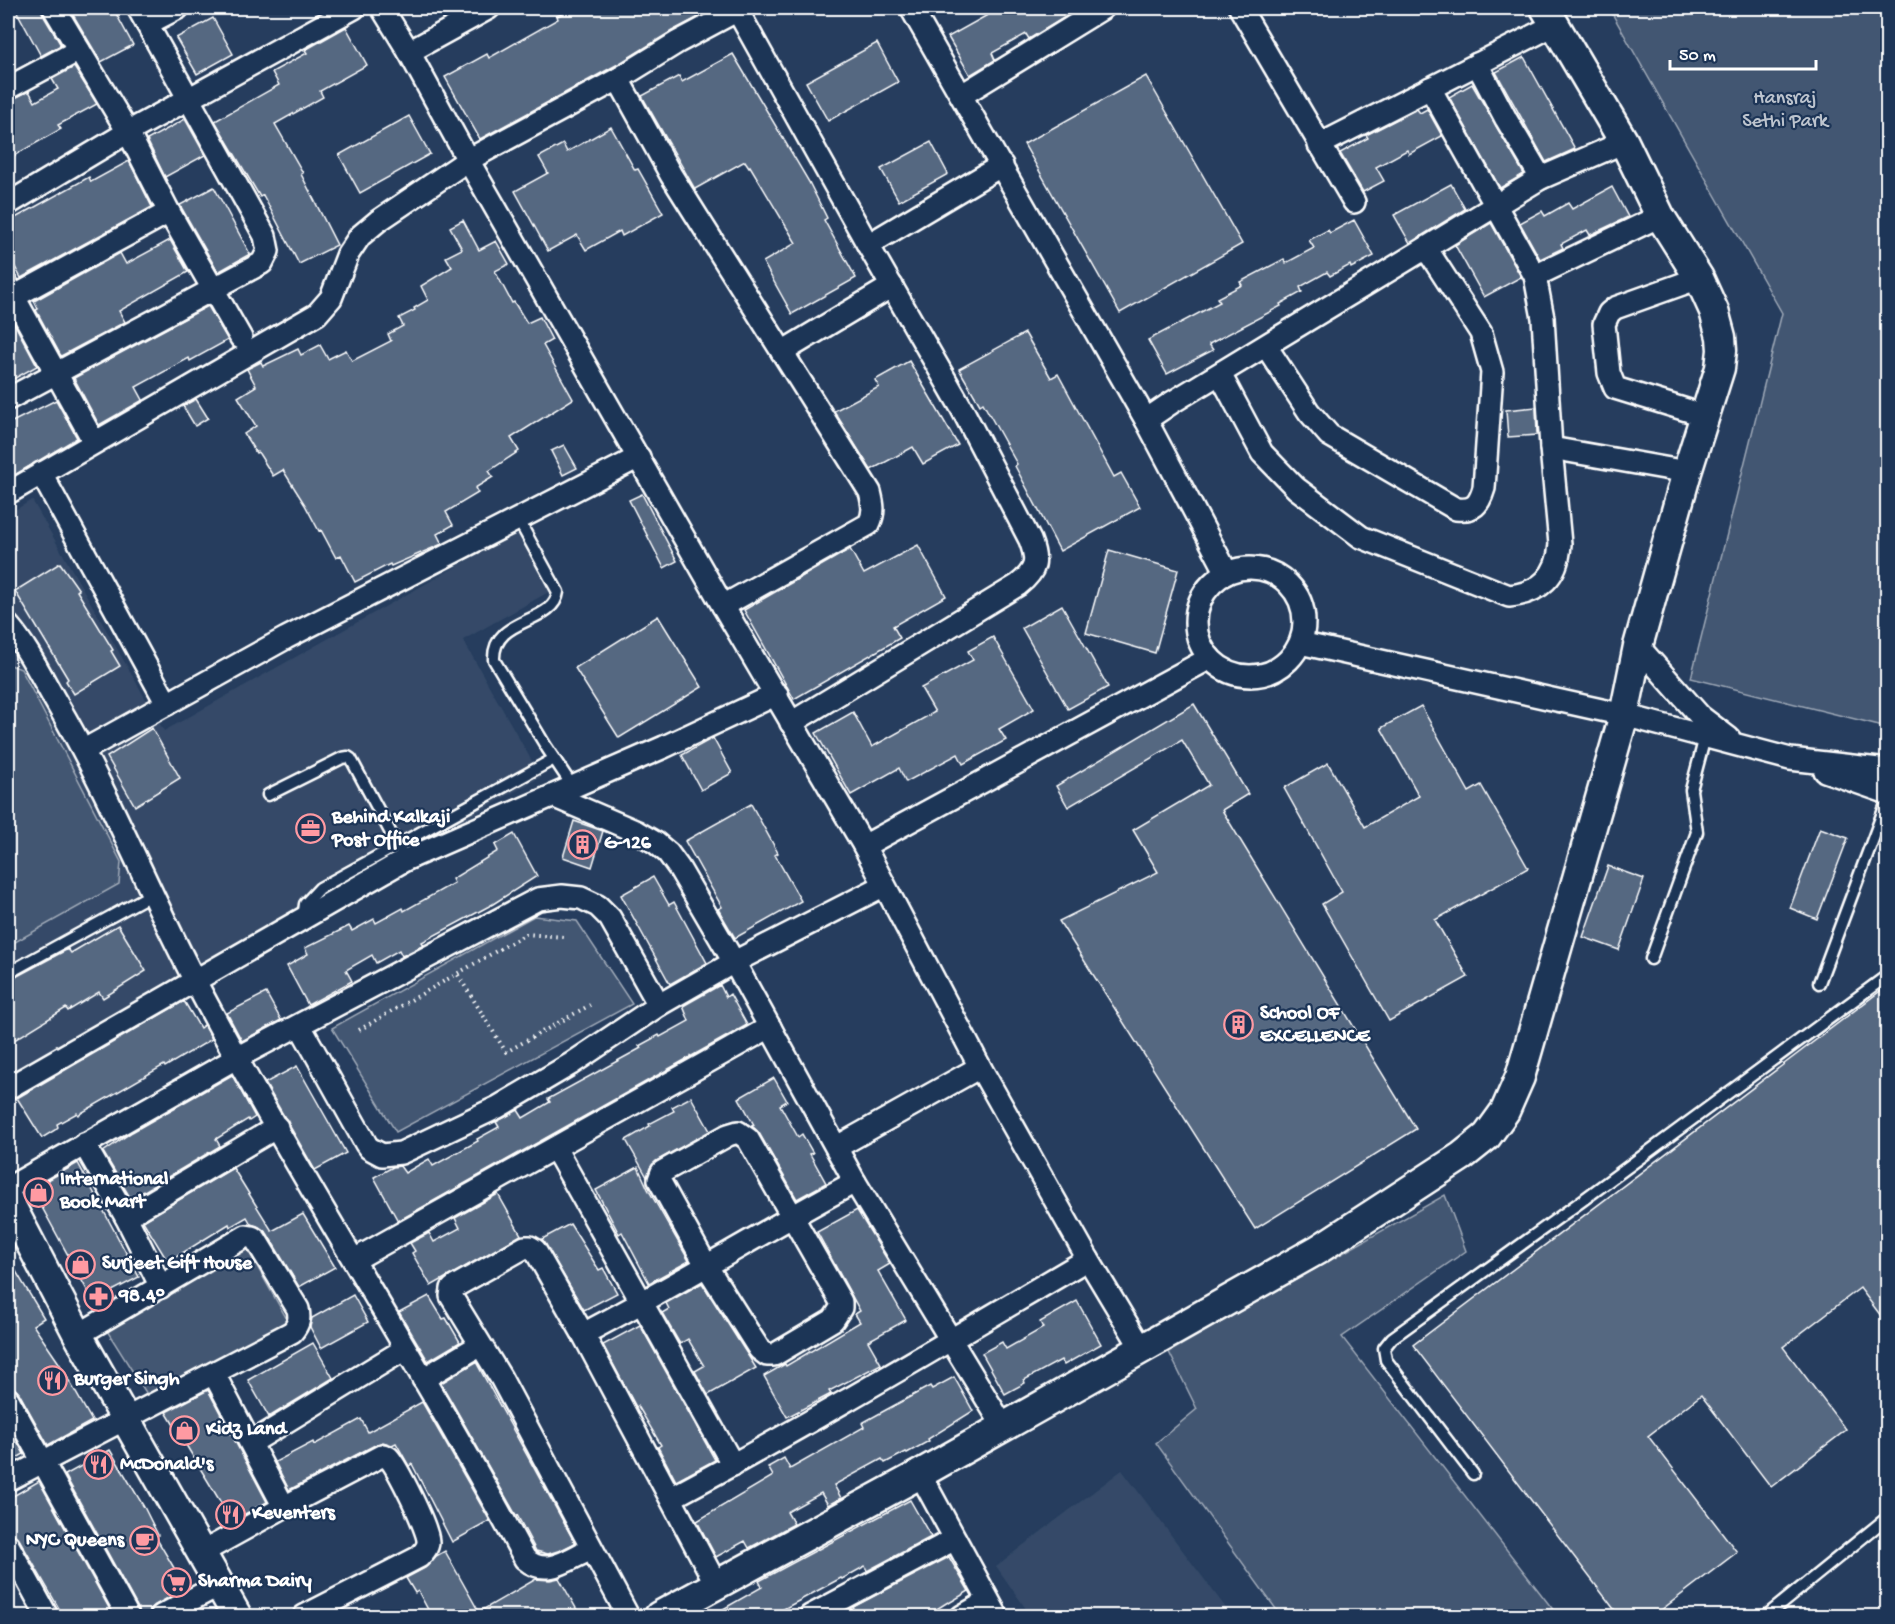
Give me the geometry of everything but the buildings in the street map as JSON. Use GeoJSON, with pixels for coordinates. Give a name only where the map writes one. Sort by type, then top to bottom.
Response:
{"type":"FeatureCollection","features":[{"type":"Feature","properties":{"kind":"street"},"geometry":{"type":"LineString","coordinates":[[54,8],[128,132],[169,212],[241,338]]}},
{"type":"Feature","properties":{"kind":"street"},"geometry":{"type":"LineString","coordinates":[[8,399],[262,263],[268,251],[265,236],[142,16],[178,8]]}},
{"type":"Feature","properties":{"kind":"street"},"geometry":{"type":"LineString","coordinates":[[8,204],[128,132],[354,8]]}},
{"type":"Feature","properties":{"kind":"street"},"geometry":{"type":"LineString","coordinates":[[382,8],[723,606],[777,694],[791,723],[864,846],[980,1067],[1088,1259],[1142,1349]]}},
{"type":"Feature","properties":{"kind":"street"},"geometry":{"type":"LineString","coordinates":[[409,52],[489,8]]}},
{"type":"Feature","properties":{"kind":"street"},"geometry":{"type":"LineString","coordinates":[[962,95],[1103,8]]}},
{"type":"Feature","properties":{"kind":"street"},"geometry":{"type":"LineString","coordinates":[[1241,8],[1354,202]]}},
{"type":"Feature","properties":{"kind":"street"},"geometry":{"type":"LineString","coordinates":[[8,493],[94,441],[317,314],[331,298],[348,254],[360,236],[378,221],[468,160],[618,79],[737,9],[868,245],[962,407],[1035,553],[1034,567],[1029,576],[1018,585],[791,723]]}},
{"type":"Feature","properties":{"kind":"street"},"geometry":{"type":"LineString","coordinates":[[919,10],[962,95],[1146,420],[1227,573]]}},
{"type":"Feature","properties":{"kind":"street"},"geometry":{"type":"LineString","coordinates":[[675,1613],[716,1584],[920,1474],[1318,1249],[1462,1156],[1487,1136],[1505,1111],[1520,1077],[1624,716],[1638,646],[1687,472],[1707,416],[1720,368],[1721,338],[1714,311],[1698,278],[1660,216],[1624,142],[1550,16],[1478,64],[1319,145]]}},
{"type":"Feature","properties":{"kind":"street"},"geometry":{"type":"LineString","coordinates":[[8,88],[79,50]]}},
{"type":"Feature","properties":{"kind":"street"},"geometry":{"type":"LineString","coordinates":[[1478,64],[1506,119],[1541,178]]}},
{"type":"Feature","properties":{"kind":"street"},"geometry":{"type":"LineString","coordinates":[[618,79],[671,175],[870,492],[873,516],[869,524],[723,606]]}},
{"type":"Feature","properties":{"kind":"street"},"geometry":{"type":"LineString","coordinates":[[1220,374],[1262,453],[1296,488],[1361,537],[1509,597],[1525,595],[1537,588],[1553,573],[1559,559],[1560,544],[1543,318],[1535,276],[1430,88]]}},
{"type":"Feature","properties":{"kind":"street"},"geometry":{"type":"LineString","coordinates":[[1146,420],[1541,178],[1624,142]]}},
{"type":"Feature","properties":{"kind":"street"},"geometry":{"type":"LineString","coordinates":[[868,245],[1002,165]]}},
{"type":"Feature","properties":{"kind":"street"},"geometry":{"type":"LineString","coordinates":[[94,441],[9,294],[169,212]]}},
{"type":"Feature","properties":{"kind":"street"},"geometry":{"type":"LineString","coordinates":[[1535,276],[1660,216]]}},
{"type":"Feature","properties":{"kind":"street"},"geometry":{"type":"LineString","coordinates":[[1266,345],[1309,412],[1329,435],[1456,509],[1468,511],[1476,506],[1484,488],[1492,372],[1481,333],[1426,248]]}},
{"type":"Feature","properties":{"kind":"street"},"geometry":{"type":"LineString","coordinates":[[1698,278],[1615,308],[1608,313],[1604,324],[1609,373],[1615,388],[1707,416]]}},
{"type":"Feature","properties":{"kind":"street"},"geometry":{"type":"LineString","coordinates":[[782,352],[892,286]]}},
{"type":"Feature","properties":{"kind":"street"},"geometry":{"type":"LineString","coordinates":[[1551,448],[1687,472]]}},
{"type":"Feature","properties":{"kind":"street"},"geometry":{"type":"LineString","coordinates":[[84,750],[286,638],[639,457]]}},
{"type":"Feature","properties":{"kind":"street"},"geometry":{"type":"LineString","coordinates":[[41,473],[167,704]]}},
{"type":"Feature","properties":{"kind":"street"},"geometry":{"type":"LineString","coordinates":[[1254,568],[1271,573],[1286,582],[1296,594],[1303,610],[1304,627],[1300,643],[1292,657],[1281,667],[1267,674],[1251,676],[1236,674],[1221,668],[1201,645],[1196,630],[1201,599],[1210,586],[1227,573],[1254,568]]}},
{"type":"Feature","properties":{"kind":"street"},"geometry":{"type":"LineString","coordinates":[[8,626],[25,649],[84,750],[195,981],[525,1559],[532,1565],[548,1569],[591,1548]]}},
{"type":"Feature","properties":{"kind":"street"},"geometry":{"type":"LineString","coordinates":[[1300,643],[1624,716],[1790,759],[1887,793]]}},
{"type":"Feature","properties":{"kind":"street"},"geometry":{"type":"LineString","coordinates":[[1638,646],[1700,716],[1740,746]]}},
{"type":"Feature","properties":{"kind":"street"},"geometry":{"type":"LineString","coordinates":[[864,846],[1210,658]]}},
{"type":"Feature","properties":{"kind":"street"},"geometry":{"type":"LineString","coordinates":[[8,1088],[303,919],[402,853],[553,796],[777,694]]}},
{"type":"Feature","properties":{"kind":"street"},"geometry":{"type":"LineString","coordinates":[[1790,759],[1887,770]]}},
{"type":"Feature","properties":{"kind":"street"},"geometry":{"type":"LineString","coordinates":[[553,796],[637,832],[668,853],[679,868],[734,962],[855,1182],[1003,1426]]}},
{"type":"Feature","properties":{"kind":"street"},"geometry":{"type":"LineString","coordinates":[[300,1026],[366,1144],[377,1153],[390,1155],[401,1153],[498,1107],[571,1064],[659,1005],[734,962],[883,886]]}},
{"type":"Feature","properties":{"kind":"street"},"geometry":{"type":"LineString","coordinates":[[8,1188],[238,1057],[538,899],[562,896],[581,898],[598,906],[610,918],[659,1005]]}},
{"type":"Feature","properties":{"kind":"street"},"geometry":{"type":"LineString","coordinates":[[354,1260],[770,1027]]}},
{"type":"Feature","properties":{"kind":"street"},"geometry":{"type":"LineString","coordinates":[[837,1147],[980,1067]]}},
{"type":"Feature","properties":{"kind":"street"},"geometry":{"type":"LineString","coordinates":[[126,1217],[277,1127]]}},
{"type":"Feature","properties":{"kind":"street"},"geometry":{"type":"LineString","coordinates":[[738,1132],[748,1139],[840,1298],[841,1308],[833,1320],[774,1355],[762,1352],[707,1267],[660,1184],[659,1176],[662,1172],[728,1135],[738,1132]]}},
{"type":"Feature","properties":{"kind":"street"},"geometry":{"type":"LineString","coordinates":[[84,1144],[126,1217],[161,1287]]}},
{"type":"Feature","properties":{"kind":"street"},"geometry":{"type":"LineString","coordinates":[[555,1148],[733,1465]]}},
{"type":"Feature","properties":{"kind":"street"},"geometry":{"type":"LineString","coordinates":[[583,1334],[641,1304],[855,1182]]}},
{"type":"Feature","properties":{"kind":"street"},"geometry":{"type":"LineString","coordinates":[[8,1200],[78,1335],[237,1617]]}},
{"type":"Feature","properties":{"kind":"street"},"geometry":{"type":"LineString","coordinates":[[8,1480],[292,1332],[300,1317],[298,1309],[256,1240],[252,1236],[246,1236],[78,1335]]}},
{"type":"Feature","properties":{"kind":"street"},"geometry":{"type":"LineString","coordinates":[[628,1617],[501,1377],[451,1296],[452,1289],[525,1247],[535,1250],[583,1334],[716,1584]]}},
{"type":"Feature","properties":{"kind":"street"},"geometry":{"type":"LineString","coordinates":[[671,1498],[733,1465],[1088,1259]]}},
{"type":"Feature","properties":{"kind":"street"},"geometry":{"type":"LineString","coordinates":[[423,1379],[480,1345]]}},
{"type":"Feature","properties":{"kind":"street"},"geometry":{"type":"LineString","coordinates":[[251,1443],[405,1349]]}},
{"type":"Feature","properties":{"kind":"street"},"geometry":{"type":"LineString","coordinates":[[214,1374],[284,1507]]}},
{"type":"Feature","properties":{"kind":"street"},"geometry":{"type":"LineString","coordinates":[[8,1399],[128,1617]]}},
{"type":"Feature","properties":{"kind":"street"},"geometry":{"type":"LineString","coordinates":[[201,1553],[386,1455],[391,1459],[406,1487],[428,1536],[428,1544],[419,1557],[304,1617]]}},
{"type":"Feature","properties":{"kind":"street"},"geometry":{"type":"LineString","coordinates":[[920,1474],[992,1609],[962,1617]]}},
{"type":"Feature","properties":{"kind":"street"},"geometry":{"type":"LineString","coordinates":[[810,1617],[955,1539]]}},
{"type":"Feature","properties":{"kind":"street"},"geometry":{"type":"LineString","coordinates":[[8,1545],[47,1617]]}},
{"type":"Feature","properties":{"kind":"street"},"geometry":{"type":"LineString","coordinates":[[161,1617],[219,1585]]}},
{"type":"Feature","properties":{"kind":"lane"},"geometry":{"type":"LineString","coordinates":[[518,519],[558,592],[557,597],[547,608],[502,635],[494,649],[494,660],[573,787]]}},
{"type":"Feature","properties":{"kind":"lane"},"geometry":{"type":"LineString","coordinates":[[1651,959],[1697,832],[1691,790],[1705,737]]}},
{"type":"Feature","properties":{"kind":"lane"},"geometry":{"type":"LineString","coordinates":[[268,795],[348,757],[402,853],[554,759]]}},
{"type":"Feature","properties":{"kind":"lane"},"geometry":{"type":"LineString","coordinates":[[1819,983],[1887,799]]}},
{"type":"Feature","properties":{"kind":"lane"},"geometry":{"type":"LineString","coordinates":[[8,973],[152,894]]}},
{"type":"Feature","properties":{"kind":"lane"},"geometry":{"type":"LineString","coordinates":[[1473,1474],[1386,1360],[1384,1348],[1392,1338],[1887,975]]}},
{"type":"Feature","properties":{"kind":"lane"},"geometry":{"type":"LineString","coordinates":[[1766,1617],[1887,1517]]}},
{"type":"Feature","properties":{"kind":"path"},"geometry":{"type":"LineString","coordinates":[[359,1030],[458,975],[526,933],[564,937]]}},
{"type":"Feature","properties":{"kind":"path"},"geometry":{"type":"LineString","coordinates":[[458,975],[506,1052],[590,1005]]}},
{"type":"Feature","properties":{"kind":"shaded area"},"geometry":{"type":"Polygon","coordinates":[[[32,500],[164,731],[527,527],[561,585],[463,640],[541,777],[8,1077],[8,514],[32,500]]]}},
{"type":"Feature","properties":{"kind":"shaded area"},"geometry":{"type":"Polygon","coordinates":[[[1122,1470],[1232,1616],[1031,1616],[996,1566],[1122,1470]]]}},
{"type":"Feature","properties":{"kind":"green space","name":"Hansraj Sethi Park"},"geometry":{"type":"Polygon","coordinates":[[[1609,8],[1887,8],[1887,727],[1691,678],[1782,313],[1609,8]]]}},
{"type":"Feature","properties":{"kind":"green space"},"geometry":{"type":"Polygon","coordinates":[[[8,664],[21,669],[121,862],[119,884],[8,946],[8,664]]]}},
{"type":"Feature","properties":{"kind":"green space"},"geometry":{"type":"Polygon","coordinates":[[[534,916],[577,921],[632,1004],[396,1132],[332,1028],[534,916]]]}},
{"type":"Feature","properties":{"kind":"green space"},"geometry":{"type":"Polygon","coordinates":[[[1445,1195],[1466,1251],[1342,1337],[1558,1616],[1281,1616],[1156,1443],[1197,1409],[1169,1352],[1445,1195]]]}},
{"type":"Feature","properties":{"kind":"green space"},"geometry":{"type":"Polygon","coordinates":[[[245,1245],[289,1323],[150,1399],[104,1326],[245,1245]]]}},
{"type":"Feature","properties":{"kind":"place","name":"Behind Kalkaji Post Office"},"geometry":{"type":"Point","coordinates":[311,829]}},
{"type":"Feature","properties":{"kind":"place","name":"G-126"},"geometry":{"type":"Point","coordinates":[583,844]}},
{"type":"Feature","properties":{"kind":"place","name":"School OF EXCELLENCE"},"geometry":{"type":"Point","coordinates":[1239,1025]}},
{"type":"Feature","properties":{"kind":"place","name":"International Book Mart"},"geometry":{"type":"Point","coordinates":[39,1192]}},
{"type":"Feature","properties":{"kind":"place","name":"Surjeet Gift House"},"geometry":{"type":"Point","coordinates":[81,1264]}},
{"type":"Feature","properties":{"kind":"place","name":"98.4°"},"geometry":{"type":"Point","coordinates":[98,1297]}},
{"type":"Feature","properties":{"kind":"place","name":"Burger Singh"},"geometry":{"type":"Point","coordinates":[53,1380]}},
{"type":"Feature","properties":{"kind":"place","name":"Kidz Land"},"geometry":{"type":"Point","coordinates":[185,1430]}},
{"type":"Feature","properties":{"kind":"place","name":"McDonald's"},"geometry":{"type":"Point","coordinates":[99,1465]}},
{"type":"Feature","properties":{"kind":"place","name":"Keventers"},"geometry":{"type":"Point","coordinates":[231,1514]}},
{"type":"Feature","properties":{"kind":"place","name":"NYC Queens"},"geometry":{"type":"Point","coordinates":[145,1541]}},
{"type":"Feature","properties":{"kind":"place","name":"Sharma Dairy"},"geometry":{"type":"Point","coordinates":[177,1582]}}]}
